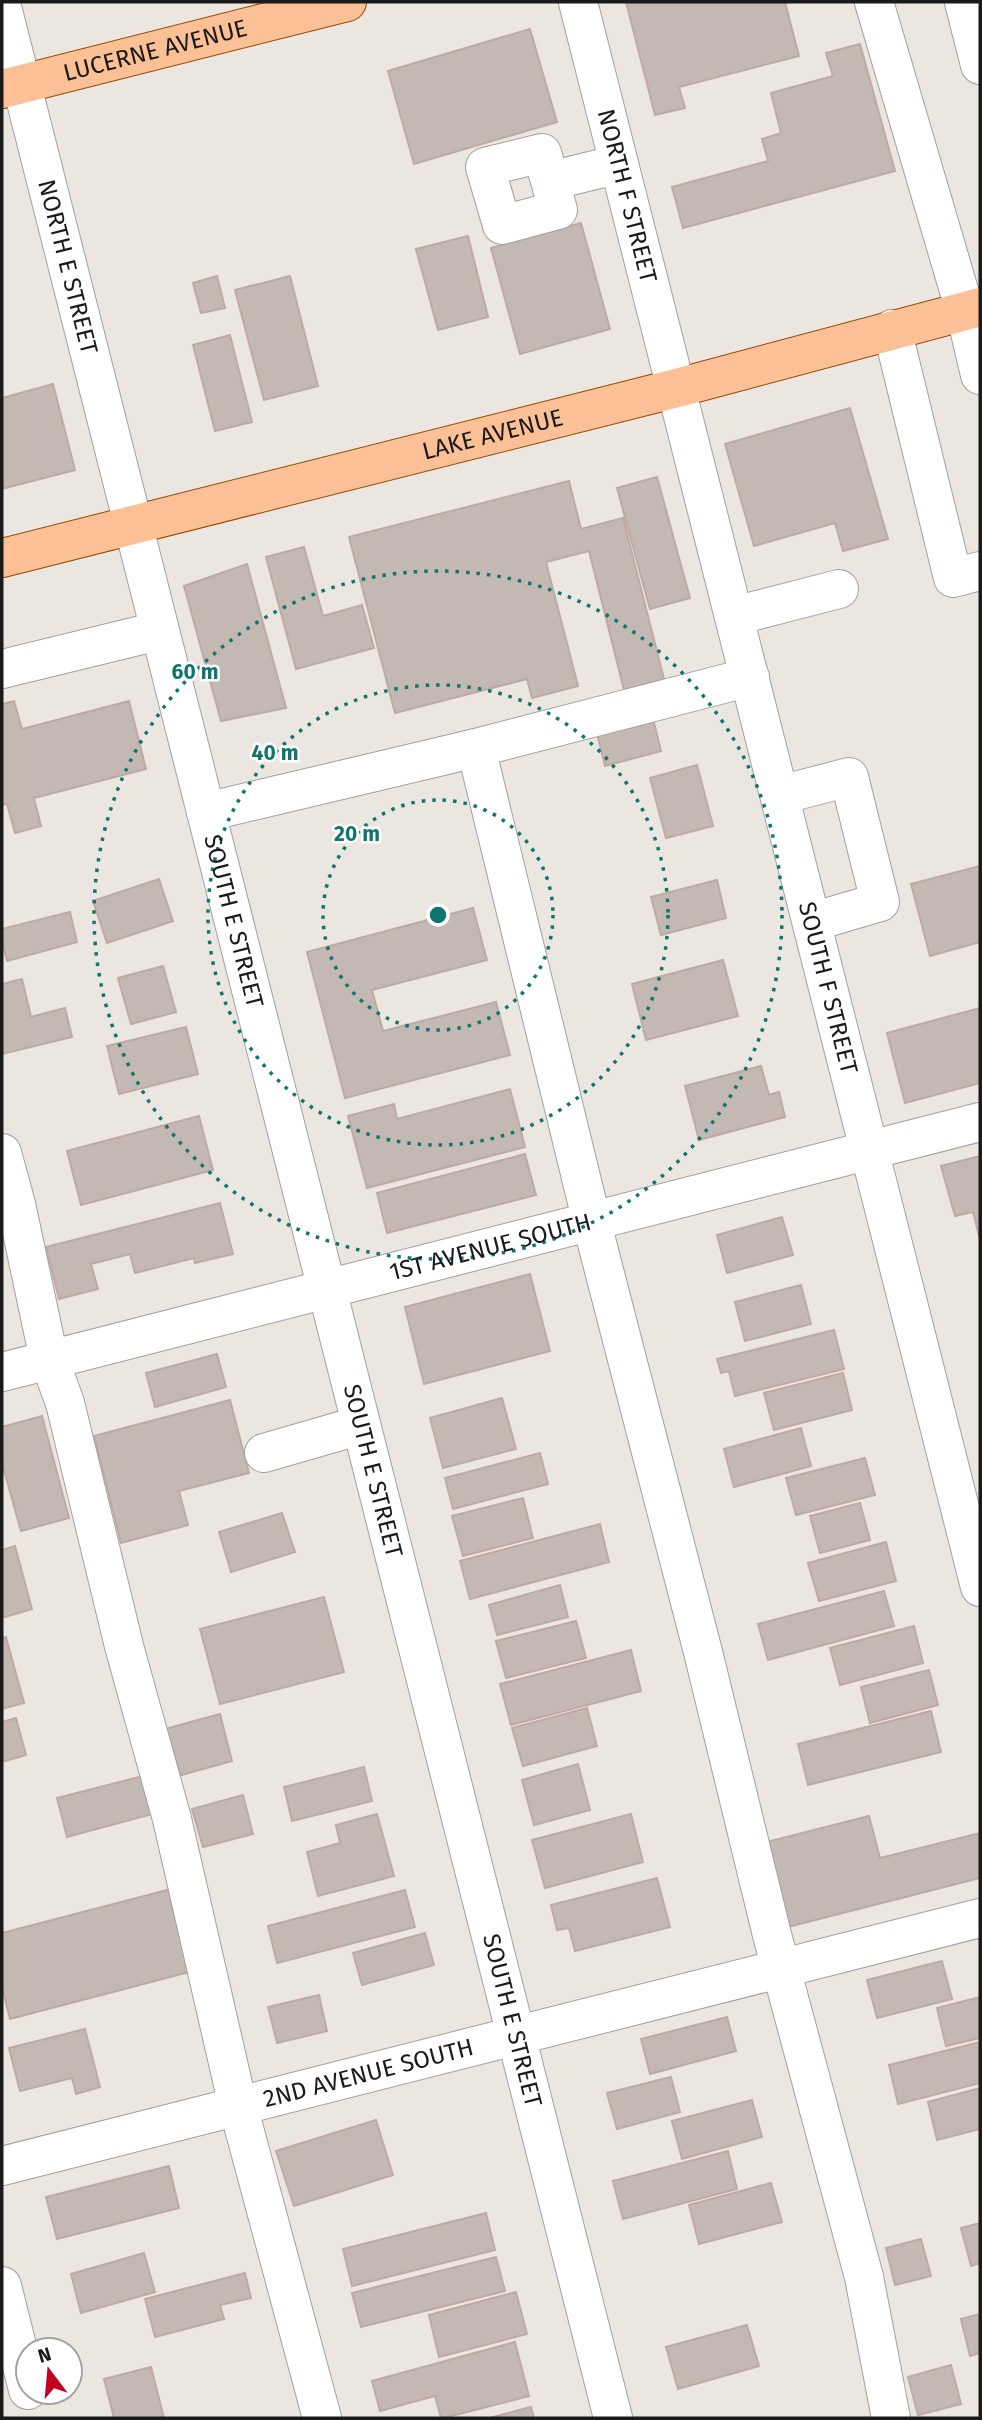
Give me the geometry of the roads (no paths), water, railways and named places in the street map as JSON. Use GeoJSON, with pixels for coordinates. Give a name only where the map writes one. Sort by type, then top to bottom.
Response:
{"type":"FeatureCollection","features":[{"type":"Feature","properties":{"kind":"main road","name":"LUCERNE AVENUE"},"geometry":{"type":"LineString","coordinates":[[12,87],[347,2]]}},
{"type":"Feature","properties":{"kind":"main road","name":"LAKE AVENUE"},"geometry":{"type":"LineString","coordinates":[[2,558],[677,388],[973,309]]}},
{"type":"Feature","properties":{"kind":"street","name":"NORTH F STREET"},"geometry":{"type":"LineString","coordinates":[[578,2],[677,388]]}},
{"type":"Feature","properties":{"kind":"street"},"geometry":{"type":"LineString","coordinates":[[874,2],[973,309],[980,376]]}},
{"type":"Feature","properties":{"kind":"street"},"geometry":{"type":"LineString","coordinates":[[964,2],[980,65]]}},
{"type":"Feature","properties":{"kind":"street","name":"NORTH E STREET"},"geometry":{"type":"LineString","coordinates":[[2,7],[12,87],[133,525]]}},
{"type":"Feature","properties":{"kind":"street"},"geometry":{"type":"LineString","coordinates":[[550,181],[619,164]]}},
{"type":"Feature","properties":{"kind":"street"},"geometry":{"type":"LineString","coordinates":[[892,330],[953,578],[980,571]]}},
{"type":"Feature","properties":{"kind":"street","name":"SOUTH F STREET"},"geometry":{"type":"LineString","coordinates":[[677,388],[980,1587]]}},
{"type":"Feature","properties":{"kind":"street","name":"SOUTH E STREET"},"geometry":{"type":"LineString","coordinates":[[133,525],[613,2418]]}},
{"type":"Feature","properties":{"kind":"street"},"geometry":{"type":"LineString","coordinates":[[734,616],[839,589]]}},
{"type":"Feature","properties":{"kind":"street"},"geometry":{"type":"LineString","coordinates":[[2,669],[159,631]]}},
{"type":"Feature","properties":{"kind":"street"},"geometry":{"type":"LineString","coordinates":[[206,812],[477,748],[750,677]]}},
{"type":"Feature","properties":{"kind":"street"},"geometry":{"type":"LineString","coordinates":[[477,748],[592,1222],[704,1656],[768,1922],[864,2277],[891,2418]]}},
{"type":"Feature","properties":{"kind":"street"},"geometry":{"type":"LineString","coordinates":[[779,795],[849,777],[880,902],[812,922]]}},
{"type":"Feature","properties":{"kind":"street","name":"1ST AVENUE SOUTH"},"geometry":{"type":"LineString","coordinates":[[2,1371],[980,1122]]}},
{"type":"Feature","properties":{"kind":"street"},"geometry":{"type":"LineString","coordinates":[[2,1153],[16,1204],[49,1359],[65,1403],[118,1620],[172,1819],[238,2106],[322,2418]]}},
{"type":"Feature","properties":{"kind":"street"},"geometry":{"type":"LineString","coordinates":[[264,1453],[361,1425]]}},
{"type":"Feature","properties":{"kind":"street","name":"2ND AVENUE SOUTH"},"geometry":{"type":"LineString","coordinates":[[2,2166],[980,1917]]}},
{"type":"Feature","properties":{"kind":"street"},"geometry":{"type":"LineString","coordinates":[[2,2286],[14,2336]]}}]}
